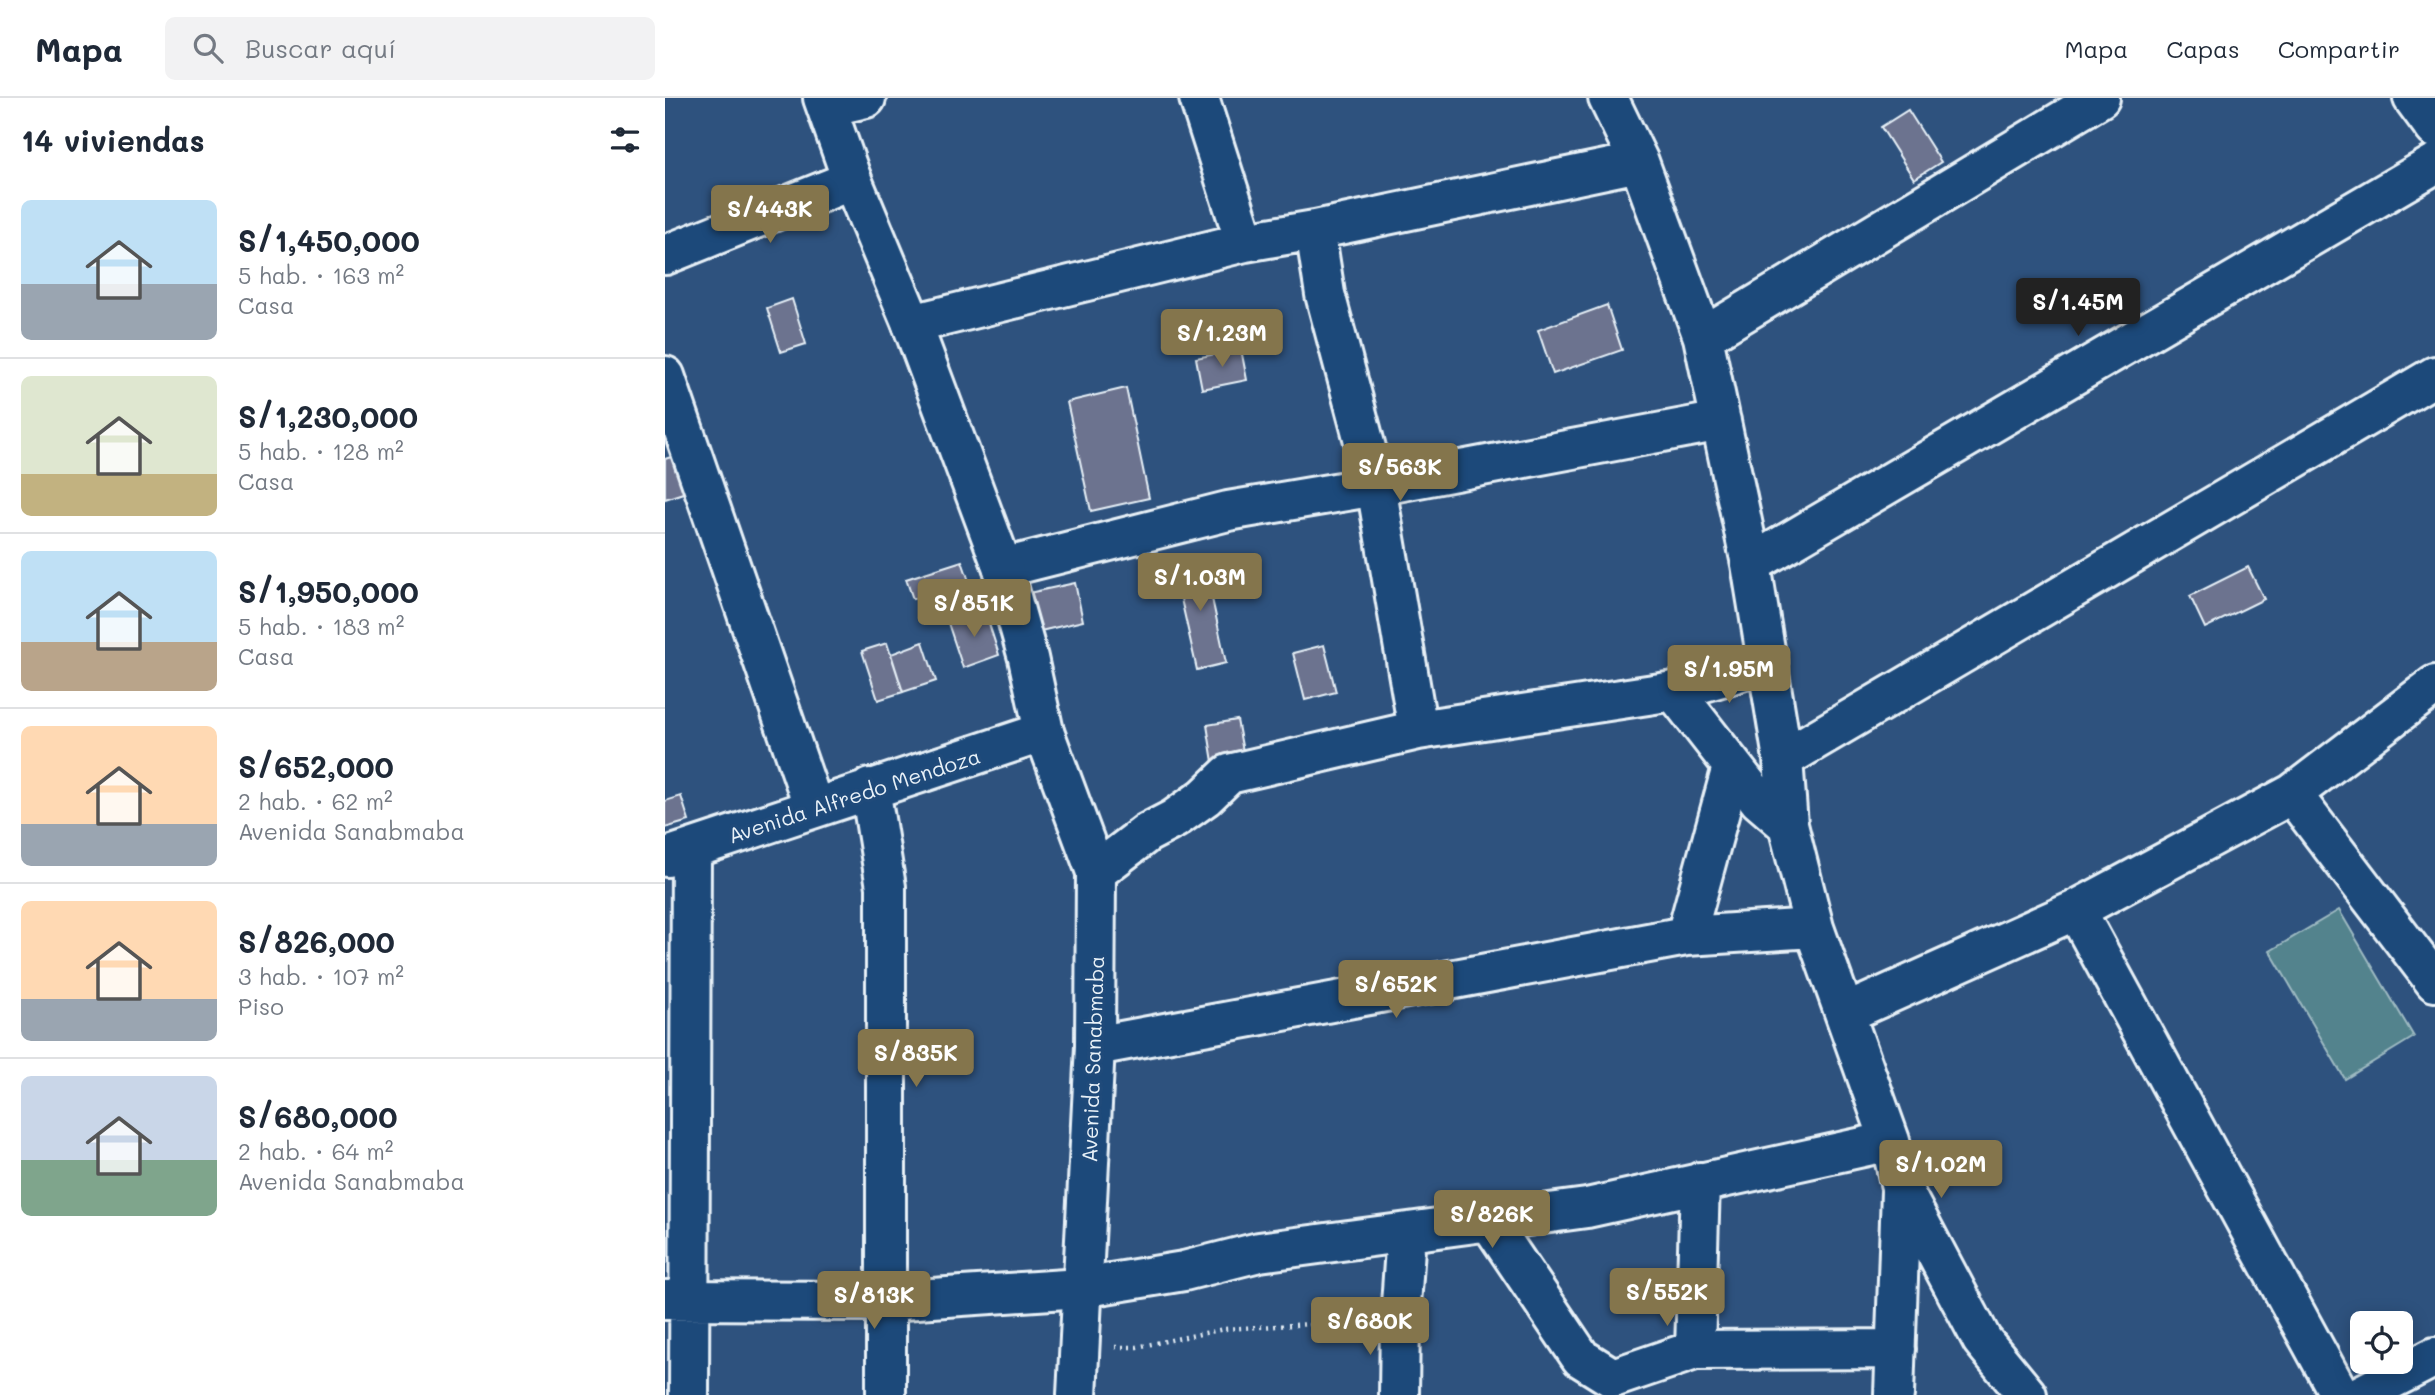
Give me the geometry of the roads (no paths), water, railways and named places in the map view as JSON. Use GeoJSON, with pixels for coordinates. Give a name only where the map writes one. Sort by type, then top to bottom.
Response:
{"type":"FeatureCollection","features":[{"type":"Feature","properties":{"kind":"street"},"geometry":{"type":"LineString","coordinates":[[825,103],[866,98]]}},
{"type":"Feature","properties":{"kind":"street"},"geometry":{"type":"LineString","coordinates":[[1199,98],[1245,242]]}},
{"type":"Feature","properties":{"kind":"street"},"geometry":{"type":"LineString","coordinates":[[1608,98],[1639,162],[1703,337],[1751,564],[1783,759],[1788,825],[1814,928],[1889,1141],[1901,1187],[1982,1340],[2027,1395]]}},
{"type":"Feature","properties":{"kind":"street"},"geometry":{"type":"LineString","coordinates":[[1703,337],[2099,98]]}},
{"type":"Feature","properties":{"kind":"street"},"geometry":{"type":"LineString","coordinates":[[2413,98],[2435,128]]}},
{"type":"Feature","properties":{"kind":"street","name":"Avenida Sanabmaba"},"geometry":{"type":"LineString","coordinates":[[825,103],[852,180],[912,324],[1003,568],[1028,658],[1044,732],[1096,872],[1095,1046],[1077,1395]]}},
{"type":"Feature","properties":{"kind":"street"},"geometry":{"type":"LineString","coordinates":[[912,324],[1245,242],[1315,230],[1639,162]]}},
{"type":"Feature","properties":{"kind":"street"},"geometry":{"type":"LineString","coordinates":[[1751,564],[2435,164]]}},
{"type":"Feature","properties":{"kind":"street"},"geometry":{"type":"LineString","coordinates":[[665,255],[852,180]]}},
{"type":"Feature","properties":{"kind":"street"},"geometry":{"type":"LineString","coordinates":[[1315,230],[1325,294],[1376,486],[1418,730]]}},
{"type":"Feature","properties":{"kind":"street"},"geometry":{"type":"LineString","coordinates":[[665,376],[814,808]]}},
{"type":"Feature","properties":{"kind":"street"},"geometry":{"type":"LineString","coordinates":[[1783,759],[2435,376]]}},
{"type":"Feature","properties":{"kind":"street"},"geometry":{"type":"LineString","coordinates":[[1003,568],[1228,511],[1721,421]]}},
{"type":"Feature","properties":{"kind":"street"},"geometry":{"type":"LineString","coordinates":[[1096,872],[1147,833],[1174,819],[1205,797],[1229,774],[1418,730],[1674,691],[1768,663]]}},
{"type":"Feature","properties":{"kind":"street"},"geometry":{"type":"LineString","coordinates":[[1846,1013],[2075,910],[2292,794],[2435,685]]}},
{"type":"Feature","properties":{"kind":"street"},"geometry":{"type":"LineString","coordinates":[[1674,691],[1759,800],[1788,825]]}},
{"type":"Feature","properties":{"kind":"street","name":"Avenida Alfredo Mendoza"},"geometry":{"type":"LineString","coordinates":[[678,853],[1044,732]]}},
{"type":"Feature","properties":{"kind":"street"},"geometry":{"type":"LineString","coordinates":[[1686,936],[1732,767]]}},
{"type":"Feature","properties":{"kind":"street"},"geometry":{"type":"LineString","coordinates":[[870,788],[885,887],[886,1395]]}},
{"type":"Feature","properties":{"kind":"street"},"geometry":{"type":"LineString","coordinates":[[2292,794],[2435,982]]}},
{"type":"Feature","properties":{"kind":"street"},"geometry":{"type":"LineString","coordinates":[[678,853],[677,1300],[689,1395]]}},
{"type":"Feature","properties":{"kind":"street"},"geometry":{"type":"LineString","coordinates":[[2075,910],[2340,1395]]}},
{"type":"Feature","properties":{"kind":"street"},"geometry":{"type":"LineString","coordinates":[[1095,1046],[1686,936],[1814,928]]}},
{"type":"Feature","properties":{"kind":"street"},"geometry":{"type":"LineString","coordinates":[[677,1300],[887,1301],[1081,1288],[1184,1271],[1259,1252],[1587,1208],[1889,1141]]}},
{"type":"Feature","properties":{"kind":"street"},"geometry":{"type":"LineString","coordinates":[[1695,1350],[1700,1182]]}},
{"type":"Feature","properties":{"kind":"street"},"geometry":{"type":"LineString","coordinates":[[1894,1395],[1901,1187]]}},
{"type":"Feature","properties":{"kind":"street"},"geometry":{"type":"LineString","coordinates":[[1489,1221],[1581,1358],[1616,1386],[1695,1350],[1896,1349]]}},
{"type":"Feature","properties":{"kind":"street"},"geometry":{"type":"LineString","coordinates":[[1399,1395],[1400,1319],[1406,1234]]}},
{"type":"Feature","properties":{"kind":"street"},"geometry":{"type":"LineString","coordinates":[[2369,1391],[2435,1357]]}},
{"type":"Feature","properties":{"kind":"street"},"geometry":{"type":"LineString","coordinates":[[2369,1391],[2435,1386]]}}]}
